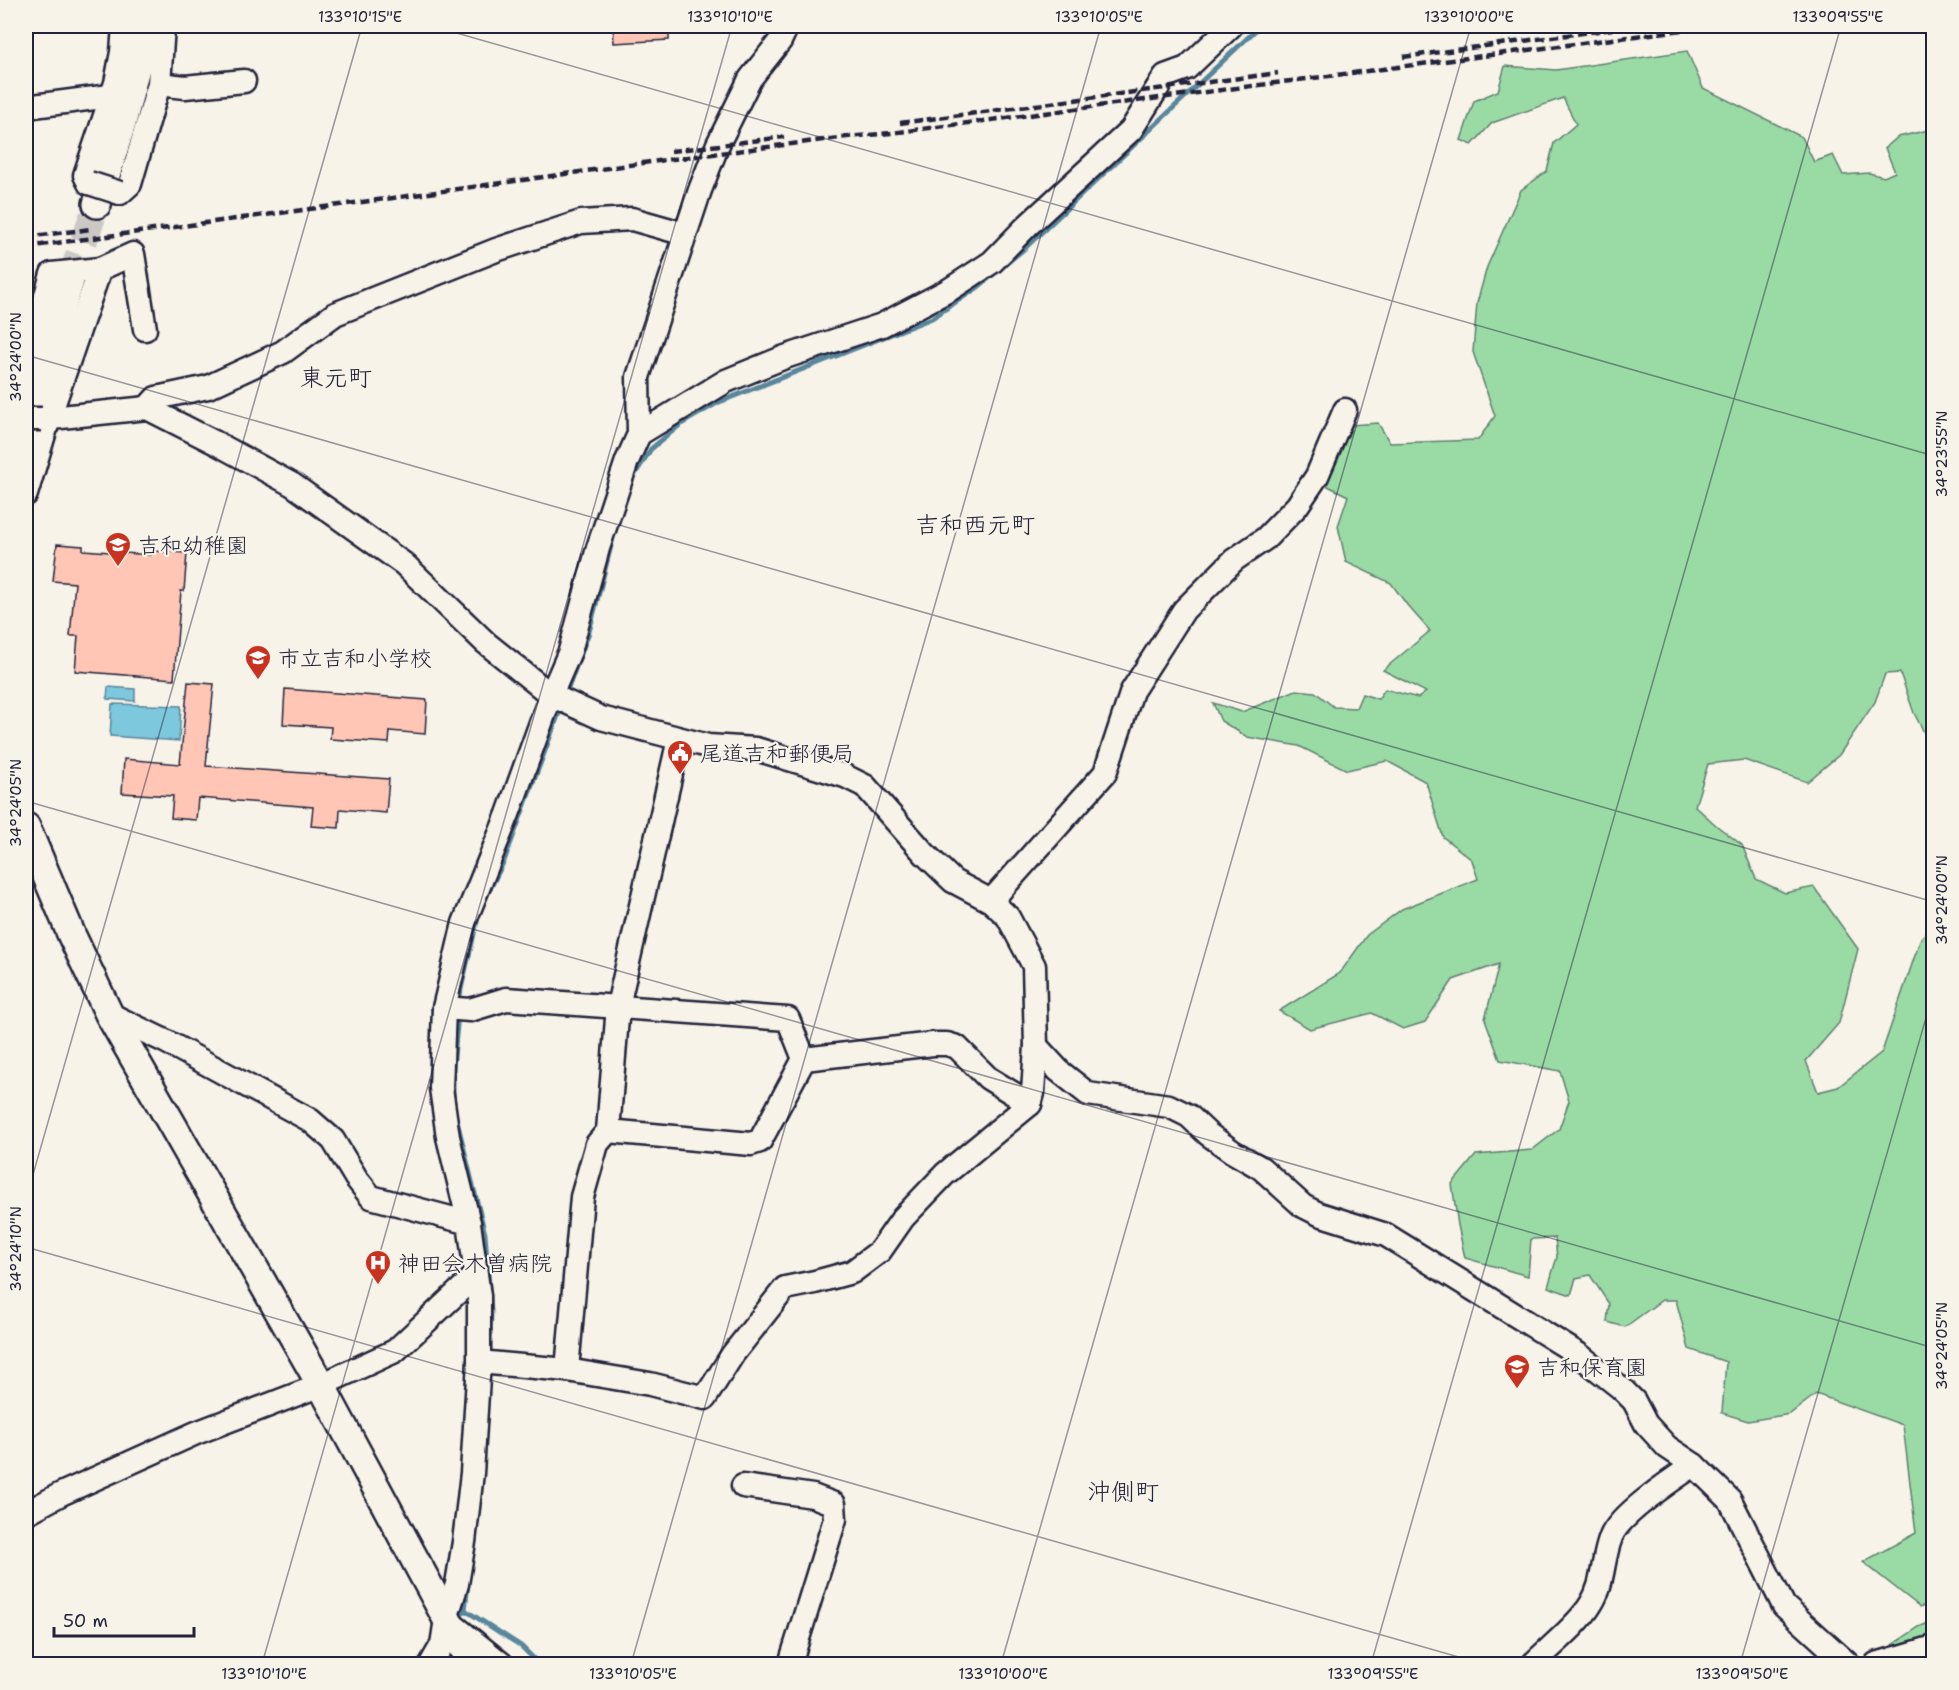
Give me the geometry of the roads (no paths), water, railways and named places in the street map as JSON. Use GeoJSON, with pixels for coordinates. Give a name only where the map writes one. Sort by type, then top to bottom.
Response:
{"type":"FeatureCollection","features":[{"type":"Feature","properties":{"kind":"street"},"geometry":{"type":"LineString","coordinates":[[102,193],[85,175],[116,83],[124,26]]}},
{"type":"Feature","properties":{"kind":"street"},"geometry":{"type":"LineString","coordinates":[[102,193],[142,44],[141,26]]}},
{"type":"Feature","properties":{"kind":"street"},"geometry":{"type":"LineString","coordinates":[[102,193],[130,184],[159,84],[164,26]]}},
{"type":"Feature","properties":{"kind":"street"},"geometry":{"type":"LineString","coordinates":[[431,1665],[442,1645],[446,1619],[457,1584],[464,1542],[472,1473],[479,1362],[479,1296],[469,1223],[448,1137],[441,1088],[444,1008],[464,923],[570,651],[598,548],[627,461],[639,434],[638,377],[700,190],[718,144],[750,79],[780,40],[787,26]]}},
{"type":"Feature","properties":{"kind":"street"},"geometry":{"type":"LineString","coordinates":[[639,434],[726,381],[785,357],[882,325],[949,290],[992,262],[1027,226],[1131,130],[1166,76],[1187,68],[1231,26]]}},
{"type":"Feature","properties":{"kind":"street"},"geometry":{"type":"LineString","coordinates":[[159,84],[185,87],[244,81]]}},
{"type":"Feature","properties":{"kind":"street"},"geometry":{"type":"LineString","coordinates":[[26,107],[110,96]]}},
{"type":"Feature","properties":{"kind":"street"},"geometry":{"type":"LineString","coordinates":[[147,408],[156,398],[208,387],[283,352],[335,314],[495,250],[581,222],[632,219],[686,234]]}},
{"type":"Feature","properties":{"kind":"street"},"geometry":{"type":"LineString","coordinates":[[26,365],[52,274],[100,269],[133,254],[145,329]]}},
{"type":"Feature","properties":{"kind":"street"},"geometry":{"type":"LineString","coordinates":[[35,420],[100,269]]}},
{"type":"Feature","properties":{"kind":"street"},"geometry":{"type":"LineString","coordinates":[[26,494],[35,420],[70,280]]}},
{"type":"Feature","properties":{"kind":"street"},"geometry":{"type":"LineString","coordinates":[[35,420],[147,408],[293,485],[404,564],[486,643],[551,695],[601,718],[708,746],[756,749],[845,776],[865,786],[925,854],[953,881],[991,901],[1008,917],[1034,966],[1036,1047],[1033,1093],[1030,1104],[945,1174],[903,1218],[880,1251],[852,1272],[785,1287],[733,1354],[705,1398],[650,1384],[567,1370],[479,1362]]}},
{"type":"Feature","properties":{"kind":"street"},"geometry":{"type":"LineString","coordinates":[[991,901],[1105,772],[1132,691],[1184,610],[1234,560],[1266,538],[1297,506],[1317,476],[1345,410]]}},
{"type":"Feature","properties":{"kind":"street"},"geometry":{"type":"LineString","coordinates":[[567,1370],[582,1197],[597,1144],[608,1131],[618,1006],[679,739]]}},
{"type":"Feature","properties":{"kind":"street"},"geometry":{"type":"LineString","coordinates":[[26,826],[72,936],[109,1014],[321,1385],[446,1619],[470,1654],[502,1665]]}},
{"type":"Feature","properties":{"kind":"street"},"geometry":{"type":"LineString","coordinates":[[444,1008],[470,1010],[506,999],[788,1019],[804,1059],[760,1142],[751,1144],[608,1131]]}},
{"type":"Feature","properties":{"kind":"street"},"geometry":{"type":"LineString","coordinates":[[109,1014],[165,1041],[310,1120],[333,1140],[370,1197],[469,1223]]}},
{"type":"Feature","properties":{"kind":"street"},"geometry":{"type":"LineString","coordinates":[[804,1059],[947,1044],[957,1047],[988,1078],[1030,1104]]}},
{"type":"Feature","properties":{"kind":"street"},"geometry":{"type":"LineString","coordinates":[[1036,1047],[1059,1071],[1088,1094],[1169,1106],[1189,1116],[1208,1134],[1261,1168],[1303,1206],[1319,1214],[1386,1235],[1578,1354],[1634,1401],[1646,1424],[1667,1447],[1694,1465],[1730,1500],[1785,1606],[1848,1665]]}},
{"type":"Feature","properties":{"kind":"street"},"geometry":{"type":"LineString","coordinates":[[26,1513],[61,1494],[196,1433],[321,1385],[395,1351],[476,1275]]}},
{"type":"Feature","properties":{"kind":"street"},"geometry":{"type":"LineString","coordinates":[[1533,1665],[1591,1604],[1598,1589],[1611,1537],[1617,1526],[1662,1486],[1694,1465]]}},
{"type":"Feature","properties":{"kind":"street"},"geometry":{"type":"LineString","coordinates":[[743,1486],[813,1496],[834,1504],[835,1520],[790,1665]]}},
{"type":"Feature","properties":{"kind":"street"},"geometry":{"type":"LineString","coordinates":[[1876,1665],[1934,1647]]}},
{"type":"Feature","properties":{"kind":"water"},"geometry":{"type":"Polygon","coordinates":[[[108,687],[135,689],[135,701],[107,699],[108,687]]]}},
{"type":"Feature","properties":{"kind":"water"},"geometry":{"type":"Polygon","coordinates":[[[112,704],[181,706],[179,741],[110,736],[112,704]]]}},
{"type":"Feature","properties":{"kind":"waterway"},"geometry":{"type":"LineString","coordinates":[[632,479],[651,449],[681,424],[717,403],[932,318],[977,288],[1025,248],[1260,26]]}},
{"type":"Feature","properties":{"kind":"waterway"},"geometry":{"type":"LineString","coordinates":[[565,696],[589,632],[612,542]]}},
{"type":"Feature","properties":{"kind":"waterway"},"geometry":{"type":"LineString","coordinates":[[486,897],[504,861],[562,705]]}},
{"type":"Feature","properties":{"kind":"waterway"},"geometry":{"type":"LineString","coordinates":[[459,1004],[478,917]]}},
{"type":"Feature","properties":{"kind":"waterway"},"geometry":{"type":"LineString","coordinates":[[453,1100],[453,1068],[458,1014]]}},
{"type":"Feature","properties":{"kind":"waterway"},"geometry":{"type":"LineString","coordinates":[[457,1121],[485,1234],[491,1312],[490,1336]]}},
{"type":"Feature","properties":{"kind":"waterway"},"geometry":{"type":"LineString","coordinates":[[457,1620],[465,1610],[468,1584]]}},
{"type":"Feature","properties":{"kind":"waterway"},"geometry":{"type":"LineString","coordinates":[[465,1610],[521,1646],[539,1664]]}},
{"type":"Feature","properties":{"kind":"tunnel"},"geometry":{"type":"LineString","coordinates":[[70,280],[97,204]]}},
{"type":"Feature","properties":{"kind":"railway"},"geometry":{"type":"LineString","coordinates":[[1403,57],[1635,26]]}},
{"type":"Feature","properties":{"kind":"railway"},"geometry":{"type":"LineString","coordinates":[[26,247],[665,160],[891,133],[1713,26]]}},
{"type":"Feature","properties":{"kind":"railway"},"geometry":{"type":"LineString","coordinates":[[900,123],[1278,73]]}},
{"type":"Feature","properties":{"kind":"railway"},"geometry":{"type":"LineString","coordinates":[[671,151],[784,137]]}},
{"type":"Feature","properties":{"kind":"railway"},"geometry":{"type":"LineString","coordinates":[[26,237],[91,229]]}},
{"type":"Feature","properties":{"kind":"place","name":"吉和幼稚園"},"geometry":{"type":"Point","coordinates":[118,568]}},
{"type":"Feature","properties":{"kind":"place","name":"市立吉和小学校"},"geometry":{"type":"Point","coordinates":[258,681]}},
{"type":"Feature","properties":{"kind":"place","name":"尾道吉和郵便局"},"geometry":{"type":"Point","coordinates":[680,776]}},
{"type":"Feature","properties":{"kind":"place","name":"神田会木曽病院"},"geometry":{"type":"Point","coordinates":[378,1286]}},
{"type":"Feature","properties":{"kind":"place","name":"吉和保育園"},"geometry":{"type":"Point","coordinates":[1517,1390]}},
{"type":"Feature","properties":{"kind":"district","name":"東元町"},"geometry":{"type":"Point","coordinates":[336,378]}},
{"type":"Feature","properties":{"kind":"district","name":"吉和西元町"},"geometry":{"type":"Point","coordinates":[975,525]}},
{"type":"Feature","properties":{"kind":"district","name":"沖側町"},"geometry":{"type":"Point","coordinates":[1123,1492]}}]}
